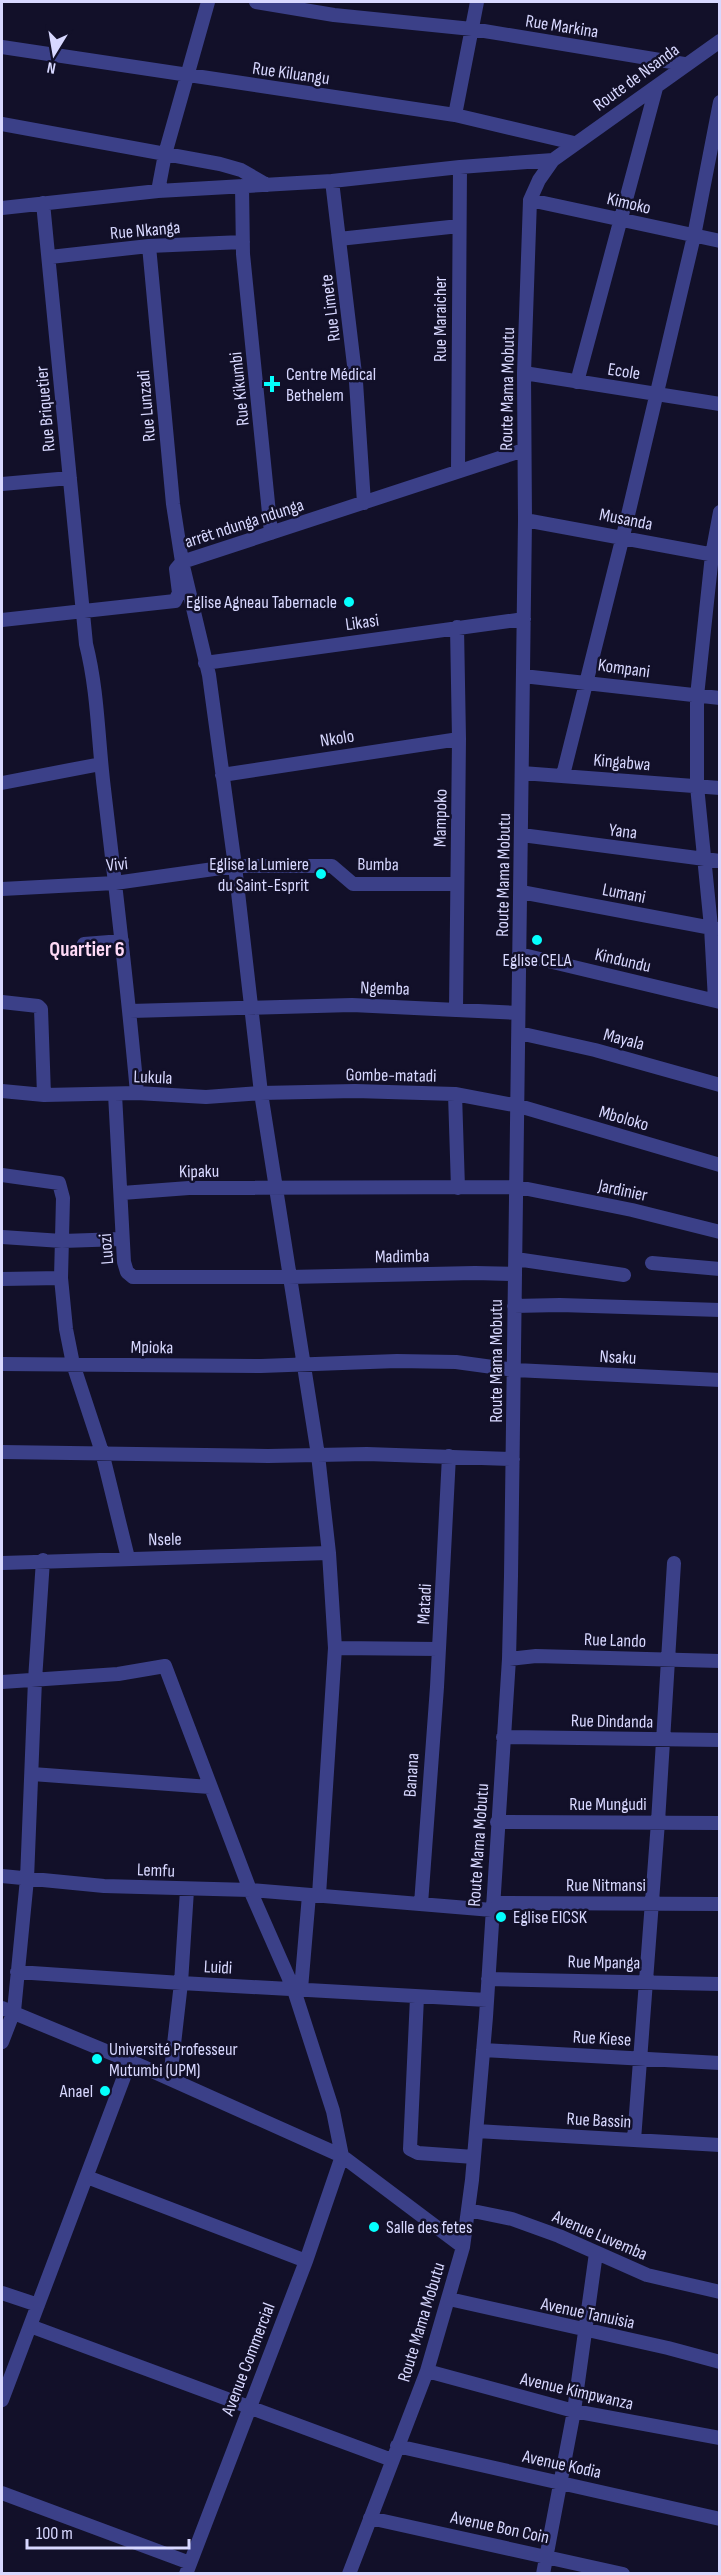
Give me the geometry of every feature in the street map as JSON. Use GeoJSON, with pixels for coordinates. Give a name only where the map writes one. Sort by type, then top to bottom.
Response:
{"type":"FeatureCollection","features":[{"type":"Feature","properties":{"kind":"street"},"geometry":{"type":"LineString","coordinates":[[158,191],[165,154],[208,2]]}},
{"type":"Feature","properties":{"kind":"street","name":"Rue Markina"},"geometry":{"type":"LineString","coordinates":[[256,2],[334,15],[472,29],[684,64]]}},
{"type":"Feature","properties":{"kind":"street"},"geometry":{"type":"LineString","coordinates":[[455,115],[477,2]]}},
{"type":"Feature","properties":{"kind":"street","name":"Route de Nsanda"},"geometry":{"type":"LineString","coordinates":[[574,143],[656,88],[684,64],[720,40]]}},
{"type":"Feature","properties":{"kind":"street","name":"Rue Kiluangu"},"geometry":{"type":"LineString","coordinates":[[2,47],[455,115],[574,143]]}},
{"type":"Feature","properties":{"kind":"street"},"geometry":{"type":"LineString","coordinates":[[577,382],[656,88]]}},
{"type":"Feature","properties":{"kind":"street"},"geometry":{"type":"LineString","coordinates":[[563,775],[623,536],[694,236],[720,102]]}},
{"type":"Feature","properties":{"kind":"street"},"geometry":{"type":"LineString","coordinates":[[2,124],[241,170],[267,185]]}},
{"type":"Feature","properties":{"kind":"street","name":"Route Mama Mobutu"},"geometry":{"type":"LineString","coordinates":[[349,2574],[427,2371],[449,2299],[463,2247],[477,2131],[509,1659],[519,1106],[518,1013],[525,520],[524,373],[530,200],[539,180],[553,160],[574,143]]}},
{"type":"Feature","properties":{"kind":"street"},"geometry":{"type":"LineString","coordinates":[[2,208],[158,191],[332,181],[460,167],[553,160]]}},
{"type":"Feature","properties":{"kind":"street","name":"Rue Maraicher"},"geometry":{"type":"LineString","coordinates":[[458,471],[460,167]]}},
{"type":"Feature","properties":{"kind":"street","name":"Rue Limete"},"geometry":{"type":"LineString","coordinates":[[332,181],[356,382],[364,503]]}},
{"type":"Feature","properties":{"kind":"street","name":"Rue Kikumbi"},"geometry":{"type":"LineString","coordinates":[[242,186],[243,242],[271,533]]}},
{"type":"Feature","properties":{"kind":"street","name":"Kimoko"},"geometry":{"type":"LineString","coordinates":[[530,200],[720,241]]}},
{"type":"Feature","properties":{"kind":"street","name":"Rue Briquetier"},"geometry":{"type":"LineString","coordinates":[[43,203],[86,644],[92,668],[137,1093]]}},
{"type":"Feature","properties":{"kind":"street"},"geometry":{"type":"LineString","coordinates":[[339,239],[459,226]]}},
{"type":"Feature","properties":{"kind":"street","name":"Rue Nkanga"},"geometry":{"type":"LineString","coordinates":[[50,257],[149,246],[243,242]]}},
{"type":"Feature","properties":{"kind":"street","name":"Rue Lunzadi"},"geometry":{"type":"LineString","coordinates":[[149,246],[173,504],[182,562]]}},
{"type":"Feature","properties":{"kind":"street","name":"Ecole"},"geometry":{"type":"LineString","coordinates":[[524,373],[720,404]]}},
{"type":"Feature","properties":{"kind":"street","name":"arrêt ndunga ndunga"},"geometry":{"type":"LineString","coordinates":[[2,620],[175,601],[179,594],[176,569],[182,562],[524,450]]}},
{"type":"Feature","properties":{"kind":"street"},"geometry":{"type":"LineString","coordinates":[[2,484],[70,478]]}},
{"type":"Feature","properties":{"kind":"street"},"geometry":{"type":"LineString","coordinates":[[717,1001],[715,928],[704,859],[697,786],[697,696],[720,512]]}},
{"type":"Feature","properties":{"kind":"street","name":"Musanda"},"geometry":{"type":"LineString","coordinates":[[525,520],[623,536],[716,555]]}},
{"type":"Feature","properties":{"kind":"street"},"geometry":{"type":"LineString","coordinates":[[182,562],[209,675],[235,866],[261,1093],[318,1455],[329,1552],[335,1648],[314,1895],[297,1989]]}},
{"type":"Feature","properties":{"kind":"street","name":"Likasi"},"geometry":{"type":"LineString","coordinates":[[205,663],[524,619]]}},
{"type":"Feature","properties":{"kind":"street","name":"Mampoko"},"geometry":{"type":"LineString","coordinates":[[456,1009],[459,739],[457,627]]}},
{"type":"Feature","properties":{"kind":"street","name":"Kompani"},"geometry":{"type":"LineString","coordinates":[[523,676],[720,698]]}},
{"type":"Feature","properties":{"kind":"street","name":"Nkolo"},"geometry":{"type":"LineString","coordinates":[[222,775],[459,739]]}},
{"type":"Feature","properties":{"kind":"street"},"geometry":{"type":"LineString","coordinates":[[2,783],[101,764]]}},
{"type":"Feature","properties":{"kind":"street","name":"Kingabwa"},"geometry":{"type":"LineString","coordinates":[[522,773],[720,788]]}},
{"type":"Feature","properties":{"kind":"street","name":"Yana"},"geometry":{"type":"LineString","coordinates":[[522,835],[720,861]]}},
{"type":"Feature","properties":{"kind":"street","name":"Bumba"},"geometry":{"type":"LineString","coordinates":[[235,866],[332,866],[353,884],[457,884]]}},
{"type":"Feature","properties":{"kind":"street","name":"Vivi"},"geometry":{"type":"LineString","coordinates":[[2,889],[115,883],[235,866]]}},
{"type":"Feature","properties":{"kind":"street","name":"Lumani"},"geometry":{"type":"LineString","coordinates":[[521,892],[715,928]]}},
{"type":"Feature","properties":{"kind":"street"},"geometry":{"type":"LineString","coordinates":[[84,944],[122,941]]}},
{"type":"Feature","properties":{"kind":"street","name":"Kindundu"},"geometry":{"type":"LineString","coordinates":[[519,954],[717,1001]]}},
{"type":"Feature","properties":{"kind":"street"},"geometry":{"type":"LineString","coordinates":[[2,1002],[38,1006],[42,1009],[44,1095]]}},
{"type":"Feature","properties":{"kind":"street","name":"Ngemba"},"geometry":{"type":"LineString","coordinates":[[250,1007],[352,1005],[518,1013]]}},
{"type":"Feature","properties":{"kind":"street"},"geometry":{"type":"LineString","coordinates":[[130,1011],[250,1007]]}},
{"type":"Feature","properties":{"kind":"street","name":"Mayala"},"geometry":{"type":"LineString","coordinates":[[519,1033],[595,1050],[720,1084]]}},
{"type":"Feature","properties":{"kind":"street","name":"Lukula"},"geometry":{"type":"LineString","coordinates":[[2,1091],[44,1095],[137,1093],[206,1097],[261,1093]]}},
{"type":"Feature","properties":{"kind":"street","name":"Gombe-matadi"},"geometry":{"type":"LineString","coordinates":[[261,1093],[455,1094],[519,1106]]}},
{"type":"Feature","properties":{"kind":"street","name":"Luozi"},"geometry":{"type":"LineString","coordinates":[[115,1094],[125,1269],[133,1277],[289,1277]]}},
{"type":"Feature","properties":{"kind":"street"},"geometry":{"type":"LineString","coordinates":[[455,1094],[458,1188]]}},
{"type":"Feature","properties":{"kind":"street","name":"Mboloko"},"geometry":{"type":"LineString","coordinates":[[519,1106],[720,1165]]}},
{"type":"Feature","properties":{"kind":"street"},"geometry":{"type":"LineString","coordinates":[[2,1175],[61,1185],[61,1278],[66,1329],[73,1364],[102,1452],[128,1558]]}},
{"type":"Feature","properties":{"kind":"street"},"geometry":{"type":"LineString","coordinates":[[277,1188],[518,1187]]}},
{"type":"Feature","properties":{"kind":"street","name":"Jardinier"},"geometry":{"type":"LineString","coordinates":[[518,1187],[632,1209],[720,1232]]}},
{"type":"Feature","properties":{"kind":"street","name":"Kipaku"},"geometry":{"type":"LineString","coordinates":[[122,1193],[189,1188],[277,1188]]}},
{"type":"Feature","properties":{"kind":"street"},"geometry":{"type":"LineString","coordinates":[[2,1237],[62,1241],[123,1239]]}},
{"type":"Feature","properties":{"kind":"street"},"geometry":{"type":"LineString","coordinates":[[516,1259],[624,1275]]}},
{"type":"Feature","properties":{"kind":"street"},"geometry":{"type":"LineString","coordinates":[[652,1263],[720,1269]]}},
{"type":"Feature","properties":{"kind":"street","name":"Madimba"},"geometry":{"type":"LineString","coordinates":[[289,1277],[515,1274]]}},
{"type":"Feature","properties":{"kind":"street"},"geometry":{"type":"LineString","coordinates":[[2,1279],[61,1278]]}},
{"type":"Feature","properties":{"kind":"street"},"geometry":{"type":"LineString","coordinates":[[514,1306],[560,1305],[720,1310]]}},
{"type":"Feature","properties":{"kind":"street"},"geometry":{"type":"LineString","coordinates":[[302,1364],[456,1362],[515,1370]]}},
{"type":"Feature","properties":{"kind":"street","name":"Mpioka"},"geometry":{"type":"LineString","coordinates":[[2,1364],[249,1366],[302,1364]]}},
{"type":"Feature","properties":{"kind":"street","name":"Nsaku"},"geometry":{"type":"LineString","coordinates":[[515,1370],[720,1380]]}},
{"type":"Feature","properties":{"kind":"street"},"geometry":{"type":"LineString","coordinates":[[2,1452],[449,1456],[513,1459]]}},
{"type":"Feature","properties":{"kind":"street","name":"Matadi"},"geometry":{"type":"LineString","coordinates":[[335,1648],[439,1649],[449,1456]]}},
{"type":"Feature","properties":{"kind":"street","name":"Nsele"},"geometry":{"type":"LineString","coordinates":[[2,1563],[329,1552]]}},
{"type":"Feature","properties":{"kind":"street"},"geometry":{"type":"LineString","coordinates":[[2,2042],[6,2011],[17,1972],[27,1879],[35,1680],[43,1560]]}},
{"type":"Feature","properties":{"kind":"street"},"geometry":{"type":"LineString","coordinates":[[634,2140],[650,1903],[658,1822],[674,1563]]}},
{"type":"Feature","properties":{"kind":"street","name":"Banana"},"geometry":{"type":"LineString","coordinates":[[421,1904],[439,1649]]}},
{"type":"Feature","properties":{"kind":"street","name":"Rue Lando"},"geometry":{"type":"LineString","coordinates":[[509,1659],[536,1656],[720,1661]]}},
{"type":"Feature","properties":{"kind":"street"},"geometry":{"type":"LineString","coordinates":[[2,1682],[118,1674],[165,1666],[250,1890],[297,1989],[333,2110],[342,2156]]}},
{"type":"Feature","properties":{"kind":"street","name":"Rue Dindanda"},"geometry":{"type":"LineString","coordinates":[[503,1737],[720,1740]]}},
{"type":"Feature","properties":{"kind":"street"},"geometry":{"type":"LineString","coordinates":[[32,1774],[210,1787]]}},
{"type":"Feature","properties":{"kind":"street","name":"Rue Mungudi"},"geometry":{"type":"LineString","coordinates":[[497,1822],[720,1823]]}},
{"type":"Feature","properties":{"kind":"street","name":"Lemfu"},"geometry":{"type":"LineString","coordinates":[[2,1876],[105,1886],[250,1890],[314,1895]]}},
{"type":"Feature","properties":{"kind":"street"},"geometry":{"type":"LineString","coordinates":[[170,2079],[181,1983],[187,1890]]}},
{"type":"Feature","properties":{"kind":"street"},"geometry":{"type":"LineString","coordinates":[[314,1895],[492,1907]]}},
{"type":"Feature","properties":{"kind":"street","name":"Rue Nitmansi"},"geometry":{"type":"LineString","coordinates":[[492,1907],[650,1903],[720,1904]]}},
{"type":"Feature","properties":{"kind":"street","name":"Luidi"},"geometry":{"type":"LineString","coordinates":[[17,1972],[487,2000]]}},
{"type":"Feature","properties":{"kind":"street","name":"Rue Mpanga"},"geometry":{"type":"LineString","coordinates":[[488,1979],[720,1984]]}},
{"type":"Feature","properties":{"kind":"street"},"geometry":{"type":"LineString","coordinates":[[417,1997],[410,2149],[418,2153],[474,2157]]}},
{"type":"Feature","properties":{"kind":"street"},"geometry":{"type":"LineString","coordinates":[[6,2011],[130,2061],[342,2156],[463,2247]]}},
{"type":"Feature","properties":{"kind":"street","name":"Rue Kiese"},"geometry":{"type":"LineString","coordinates":[[483,2050],[720,2063]]}},
{"type":"Feature","properties":{"kind":"street"},"geometry":{"type":"LineString","coordinates":[[2,2400],[130,2061]]}},
{"type":"Feature","properties":{"kind":"street","name":"Rue Bassin"},"geometry":{"type":"LineString","coordinates":[[477,2131],[720,2145]]}},
{"type":"Feature","properties":{"kind":"street","name":"Avenue Commercial"},"geometry":{"type":"LineString","coordinates":[[188,2568],[306,2261],[342,2156]]}},
{"type":"Feature","properties":{"kind":"street"},"geometry":{"type":"LineString","coordinates":[[87,2177],[306,2261]]}},
{"type":"Feature","properties":{"kind":"street","name":"Avenue Luvemba"},"geometry":{"type":"LineString","coordinates":[[468,2210],[512,2219],[559,2236],[647,2275],[720,2292]]}},
{"type":"Feature","properties":{"kind":"street"},"geometry":{"type":"LineString","coordinates":[[543,2574],[574,2411],[596,2253]]}},
{"type":"Feature","properties":{"kind":"street"},"geometry":{"type":"LineString","coordinates":[[2,2293],[38,2306]]}},
{"type":"Feature","properties":{"kind":"street","name":"Avenue Tanuisia"},"geometry":{"type":"LineString","coordinates":[[449,2299],[720,2362]]}},
{"type":"Feature","properties":{"kind":"street","name":"Avenue Kodia"},"geometry":{"type":"LineString","coordinates":[[30,2326],[248,2407],[394,2453],[560,2482],[720,2518]]}},
{"type":"Feature","properties":{"kind":"street","name":"Avenue Kimpwanza"},"geometry":{"type":"LineString","coordinates":[[427,2371],[574,2411],[720,2438]]}},
{"type":"Feature","properties":{"kind":"street"},"geometry":{"type":"LineString","coordinates":[[2,2493],[188,2568]]}},
{"type":"Feature","properties":{"kind":"street","name":"Avenue Bon Coin"},"geometry":{"type":"LineString","coordinates":[[370,2518],[546,2555],[623,2574]]}},
{"type":"Feature","properties":{"kind":"place","name":"Centre Médical Bethelem"},"geometry":{"type":"Point","coordinates":[272,384]}},
{"type":"Feature","properties":{"kind":"place","name":"Eglise Agneau Tabernacle"},"geometry":{"type":"Point","coordinates":[349,602]}},
{"type":"Feature","properties":{"kind":"place","name":"Eglise la Lumiere du Saint-Esprit"},"geometry":{"type":"Point","coordinates":[321,874]}},
{"type":"Feature","properties":{"kind":"place","name":"Eglise CELA"},"geometry":{"type":"Point","coordinates":[537,940]}},
{"type":"Feature","properties":{"kind":"place","name":"Eglise EICSK"},"geometry":{"type":"Point","coordinates":[501,1917]}},
{"type":"Feature","properties":{"kind":"place","name":"Université Professeur Mutumbi (UPM)"},"geometry":{"type":"Point","coordinates":[97,2059]}},
{"type":"Feature","properties":{"kind":"place","name":"Anael"},"geometry":{"type":"Point","coordinates":[105,2091]}},
{"type":"Feature","properties":{"kind":"place","name":"Salle des fetes"},"geometry":{"type":"Point","coordinates":[374,2227]}},
{"type":"Feature","properties":{"kind":"district","name":"Quartier 6"},"geometry":{"type":"Point","coordinates":[87,949]}}]}
